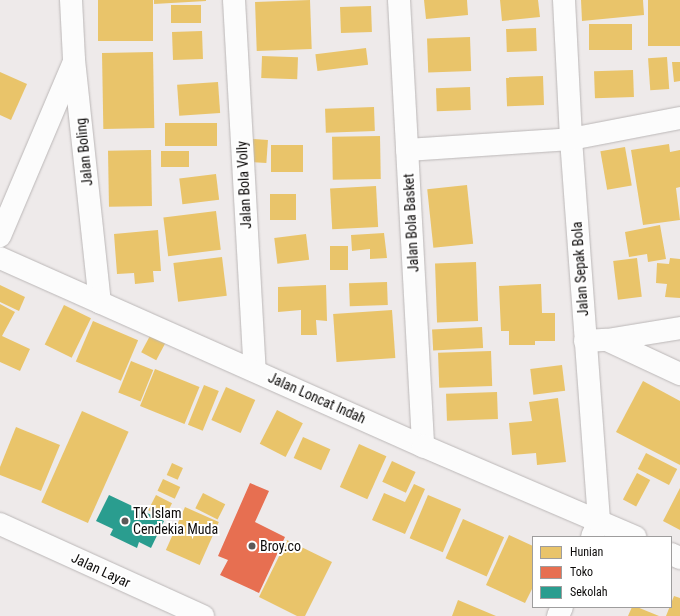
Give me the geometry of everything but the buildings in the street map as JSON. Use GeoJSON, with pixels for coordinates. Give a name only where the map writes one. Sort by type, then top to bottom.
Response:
{"type":"FeatureCollection","features":[{"type":"Feature","properties":{"kind":"street","name":"Jalan Boling"},"geometry":{"type":"LineString","coordinates":[[71,0],[74,60],[100,303]]}},
{"type":"Feature","properties":{"kind":"street","name":"Jalan Bola Volly"},"geometry":{"type":"LineString","coordinates":[[234,0],[255,370]]}},
{"type":"Feature","properties":{"kind":"street","name":"Jalan Bola Basket"},"geometry":{"type":"LineString","coordinates":[[399,0],[423,446]]}},
{"type":"Feature","properties":{"kind":"street","name":"Jalan Sepak Bola"},"geometry":{"type":"LineString","coordinates":[[564,0],[571,138],[596,529]]}},
{"type":"Feature","properties":{"kind":"street"},"geometry":{"type":"LineString","coordinates":[[0,236],[74,60]]}},
{"type":"Feature","properties":{"kind":"street"},"geometry":{"type":"LineString","coordinates":[[407,150],[571,138],[680,118]]}},
{"type":"Feature","properties":{"kind":"street","name":"Jalan Loncat Indah"},"geometry":{"type":"LineString","coordinates":[[0,258],[255,370],[423,446],[596,529],[630,536]]}},
{"type":"Feature","properties":{"kind":"street"},"geometry":{"type":"LineString","coordinates":[[585,341],[607,340],[680,328]]}},
{"type":"Feature","properties":{"kind":"street"},"geometry":{"type":"LineString","coordinates":[[607,340],[680,374]]}},
{"type":"Feature","properties":{"kind":"street","name":"Jalan Layar"},"geometry":{"type":"LineString","coordinates":[[0,524],[203,616]]}},
{"type":"Feature","properties":{"kind":"place","name":"TK Islam Cendekia Muda"},"geometry":{"type":"Point","coordinates":[125,521]}},
{"type":"Feature","properties":{"kind":"place","name":"Broy.co"},"geometry":{"type":"Point","coordinates":[252,546]}}]}
